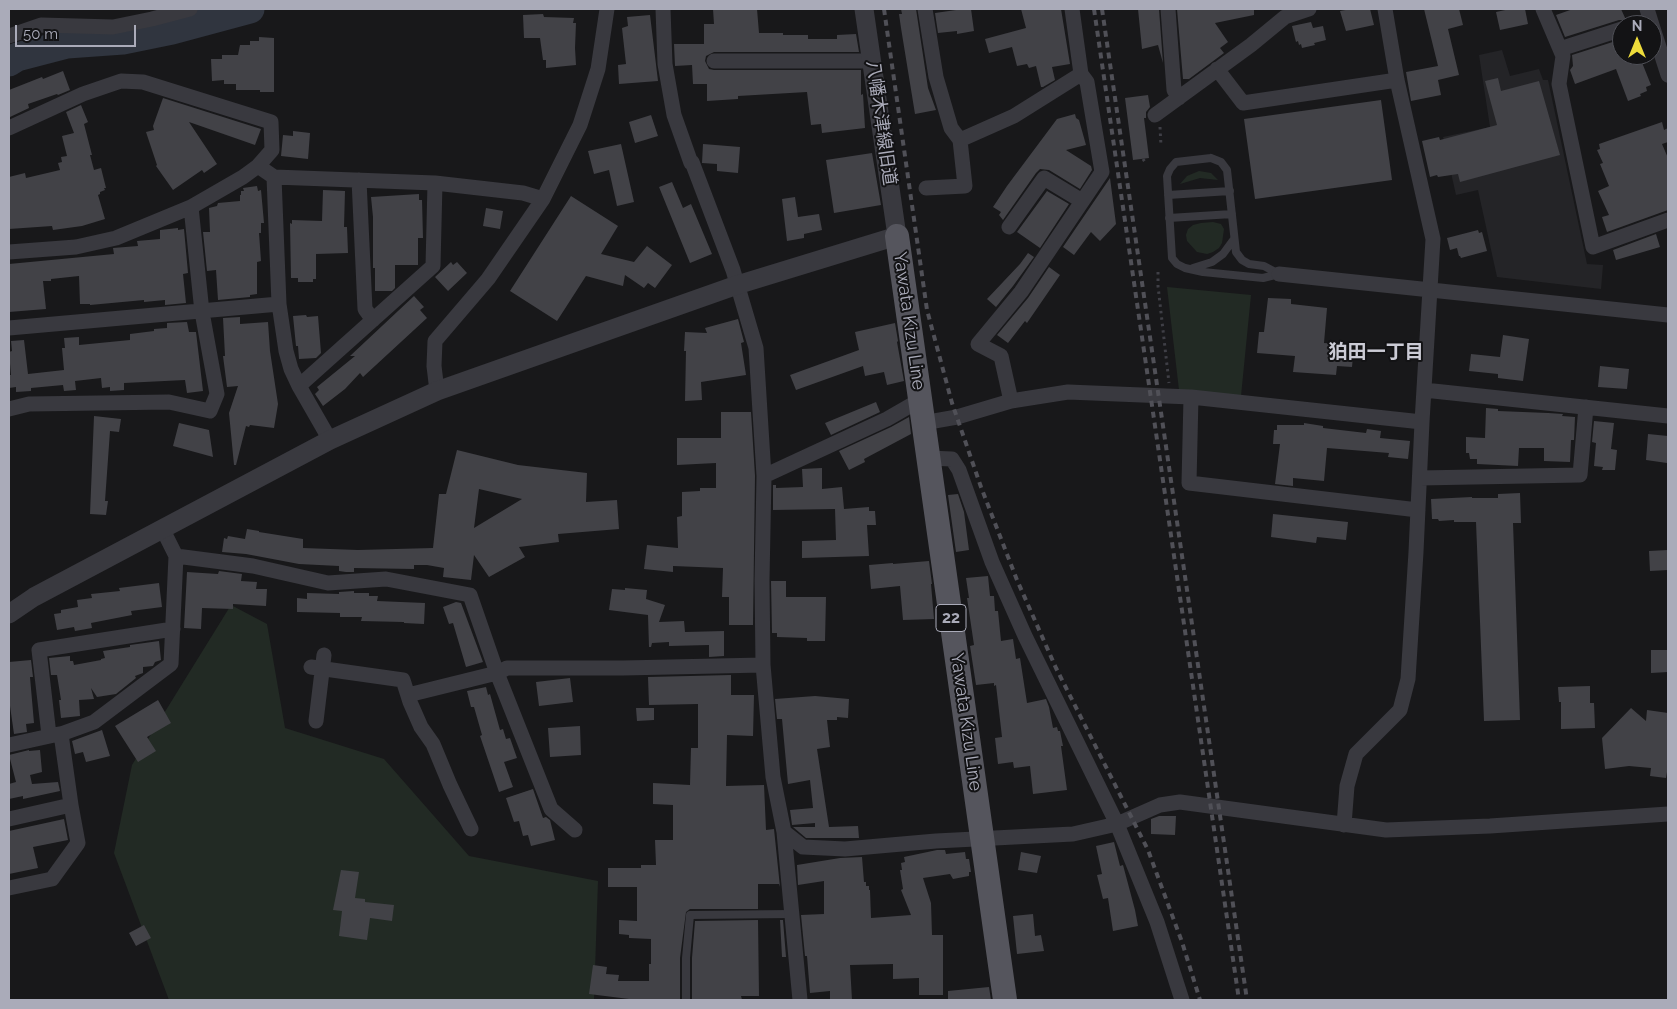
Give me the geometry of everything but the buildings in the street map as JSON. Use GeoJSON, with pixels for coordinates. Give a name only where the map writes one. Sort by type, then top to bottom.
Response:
{"type":"FeatureCollection","features":[{"type":"Feature","properties":{"kind":"main road","name":"Yawata Kizu Line"},"geometry":{"type":"LineString","coordinates":[[897,236],[1005,1000]]}},
{"type":"Feature","properties":{"kind":"street"},"geometry":{"type":"LineString","coordinates":[[9,36],[40,26],[113,26],[152,19],[190,9]]}},
{"type":"Feature","properties":{"kind":"street"},"geometry":{"type":"LineString","coordinates":[[437,391],[434,366],[435,340],[488,280],[543,198],[580,125],[598,70],[607,9]]}},
{"type":"Feature","properties":{"kind":"street"},"geometry":{"type":"LineString","coordinates":[[663,9],[665,64],[674,114],[737,285],[756,348],[764,476],[763,665],[773,777],[784,832],[800,1000]]}},
{"type":"Feature","properties":{"kind":"street","name":"八幡木津線旧道"},"geometry":{"type":"LineString","coordinates":[[864,9],[897,236]]}},
{"type":"Feature","properties":{"kind":"street"},"geometry":{"type":"LineString","coordinates":[[925,9],[936,77],[951,128],[960,140],[965,186],[926,188]]}},
{"type":"Feature","properties":{"kind":"street"},"geometry":{"type":"LineString","coordinates":[[1011,401],[1001,356],[978,344],[1021,292],[1102,172],[1087,82],[1081,74],[1072,9]]}},
{"type":"Feature","properties":{"kind":"street"},"geometry":{"type":"LineString","coordinates":[[1168,9],[1174,90],[1179,98]]}},
{"type":"Feature","properties":{"kind":"street"},"geometry":{"type":"LineString","coordinates":[[1155,115],[1251,46],[1284,16],[1309,9]]}},
{"type":"Feature","properties":{"kind":"street"},"geometry":{"type":"LineString","coordinates":[[1344,825],[1347,786],[1356,754],[1400,710],[1408,679],[1433,239],[1397,80],[1385,9]]}},
{"type":"Feature","properties":{"kind":"street"},"geometry":{"type":"LineString","coordinates":[[1543,9],[1563,56],[1559,84],[1593,246],[1668,220]]}},
{"type":"Feature","properties":{"kind":"street"},"geometry":{"type":"LineString","coordinates":[[1560,49],[1612,32]]}},
{"type":"Feature","properties":{"kind":"street"},"geometry":{"type":"LineString","coordinates":[[1662,57],[1668,75]]}},
{"type":"Feature","properties":{"kind":"street"},"geometry":{"type":"LineString","coordinates":[[714,61],[872,61]]}},
{"type":"Feature","properties":{"kind":"street"},"geometry":{"type":"LineString","coordinates":[[1217,69],[1243,104],[1397,80]]}},
{"type":"Feature","properties":{"kind":"street"},"geometry":{"type":"LineString","coordinates":[[960,140],[1014,116],[1081,74]]}},
{"type":"Feature","properties":{"kind":"street"},"geometry":{"type":"LineString","coordinates":[[9,128],[83,94],[121,81],[143,82],[271,122],[272,150],[258,166],[243,177],[191,207],[116,238],[76,247],[9,252]]}},
{"type":"Feature","properties":{"kind":"street"},"geometry":{"type":"LineString","coordinates":[[258,166],[274,178],[435,183],[522,193],[543,198]]}},
{"type":"Feature","properties":{"kind":"street"},"geometry":{"type":"LineString","coordinates":[[274,178],[279,304],[286,351],[291,369],[299,386],[330,440]]}},
{"type":"Feature","properties":{"kind":"street"},"geometry":{"type":"LineString","coordinates":[[1009,227],[1044,178],[1082,202]]}},
{"type":"Feature","properties":{"kind":"street"},"geometry":{"type":"LineString","coordinates":[[359,180],[365,309],[373,320]]}},
{"type":"Feature","properties":{"kind":"street"},"geometry":{"type":"LineString","coordinates":[[299,386],[433,266],[435,183]]}},
{"type":"Feature","properties":{"kind":"street"},"geometry":{"type":"LineString","coordinates":[[9,409],[29,404],[169,402],[210,411],[217,394],[202,312],[191,207]]}},
{"type":"Feature","properties":{"kind":"street"},"geometry":{"type":"LineString","coordinates":[[9,614],[34,597],[330,440],[437,391],[737,285],[897,236]]}},
{"type":"Feature","properties":{"kind":"street"},"geometry":{"type":"LineString","coordinates":[[1279,274],[1668,315]]}},
{"type":"Feature","properties":{"kind":"street"},"geometry":{"type":"LineString","coordinates":[[9,328],[279,304]]}},
{"type":"Feature","properties":{"kind":"street"},"geometry":{"type":"LineString","coordinates":[[1424,390],[1668,416]]}},
{"type":"Feature","properties":{"kind":"street"},"geometry":{"type":"LineString","coordinates":[[924,423],[957,417],[1011,401],[1068,392],[1191,397],[1422,422]]}},
{"type":"Feature","properties":{"kind":"street"},"geometry":{"type":"LineString","coordinates":[[1191,397],[1189,483],[1418,510]]}},
{"type":"Feature","properties":{"kind":"street"},"geometry":{"type":"LineString","coordinates":[[764,476],[887,419],[920,400]]}},
{"type":"Feature","properties":{"kind":"street"},"geometry":{"type":"LineString","coordinates":[[1420,478],[1580,475],[1586,407]]}},
{"type":"Feature","properties":{"kind":"street"},"geometry":{"type":"LineString","coordinates":[[928,458],[952,459],[959,470],[992,562],[1117,824],[1157,922],[1182,1000]]}},
{"type":"Feature","properties":{"kind":"street"},"geometry":{"type":"LineString","coordinates":[[9,745],[55,735],[94,722],[171,664],[176,556],[162,528]]}},
{"type":"Feature","properties":{"kind":"street"},"geometry":{"type":"LineString","coordinates":[[176,556],[253,566],[328,583],[386,579],[470,595],[497,673],[552,809],[575,830]]}},
{"type":"Feature","properties":{"kind":"street"},"geometry":{"type":"LineString","coordinates":[[9,888],[52,879],[78,843],[39,650],[173,629]]}},
{"type":"Feature","properties":{"kind":"street"},"geometry":{"type":"LineString","coordinates":[[316,721],[319,664],[403,680],[421,726],[432,744],[471,829]]}},
{"type":"Feature","properties":{"kind":"street"},"geometry":{"type":"LineString","coordinates":[[408,695],[497,673],[507,668],[763,665]]}},
{"type":"Feature","properties":{"kind":"street"},"geometry":{"type":"LineString","coordinates":[[784,832],[803,847],[845,849],[906,843],[1073,834],[1117,824],[1160,805],[1180,802],[1386,830],[1490,826],[1668,814]]}},
{"type":"Feature","properties":{"kind":"street"},"geometry":{"type":"LineString","coordinates":[[9,819],[71,805]]}},
{"type":"Feature","properties":{"kind":"lane"},"geometry":{"type":"LineString","coordinates":[[1211,158],[1221,162],[1227,170],[1236,252],[1242,260],[1249,264],[1264,266],[1279,274],[1263,278],[1185,268],[1177,264],[1172,258],[1167,176],[1170,168],[1176,162],[1188,159],[1211,158]]}},
{"type":"Feature","properties":{"kind":"lane"},"geometry":{"type":"LineString","coordinates":[[1168,195],[1230,191]]}},
{"type":"Feature","properties":{"kind":"lane"},"geometry":{"type":"LineString","coordinates":[[1169,218],[1232,214]]}},
{"type":"Feature","properties":{"kind":"lane"},"geometry":{"type":"LineString","coordinates":[[1185,268],[1199,267],[1212,262],[1223,254],[1234,239]]}},
{"type":"Feature","properties":{"kind":"lane"},"geometry":{"type":"LineString","coordinates":[[686,1000],[686,958],[690,916],[792,914]]}},
{"type":"Feature","properties":{"kind":"path"},"geometry":{"type":"LineString","coordinates":[[1158,272],[1170,396]]}},
{"type":"Feature","properties":{"kind":"shaded area"},"geometry":{"type":"Polygon","coordinates":[[[1502,50],[1510,76],[1539,69],[1543,80],[1548,80],[1587,264],[1603,265],[1601,289],[1497,277],[1478,190],[1456,195],[1443,137],[1490,127],[1479,55],[1502,50]]]}},
{"type":"Feature","properties":{"kind":"shaded area"},"geometry":{"type":"Polygon","coordinates":[[[1199,171],[1211,173],[1218,180],[1200,178],[1180,184],[1187,176],[1199,171]]]}},
{"type":"Feature","properties":{"kind":"shaded area"},"geometry":{"type":"Polygon","coordinates":[[[1213,222],[1221,224],[1224,229],[1222,243],[1213,252],[1207,254],[1197,252],[1187,241],[1188,229],[1193,225],[1213,222]]]}},
{"type":"Feature","properties":{"kind":"shaded area"},"geometry":{"type":"Polygon","coordinates":[[[1167,287],[1251,295],[1241,396],[1179,390],[1167,287]]]}},
{"type":"Feature","properties":{"kind":"shaded area"},"geometry":{"type":"Polygon","coordinates":[[[231,605],[267,624],[285,728],[384,759],[469,856],[598,881],[594,1000],[169,1000],[114,853],[132,765],[231,605]]]}},
{"type":"Feature","properties":{"kind":"waterway"},"geometry":{"type":"LineString","coordinates":[[9,62],[17,57],[67,44],[123,40],[172,30],[250,9]]}},
{"type":"Feature","properties":{"kind":"railway"},"geometry":{"type":"LineString","coordinates":[[884,9],[927,310],[952,403],[981,487],[1017,580],[1056,668],[1148,850],[1182,942],[1200,1000]]}},
{"type":"Feature","properties":{"kind":"railway"},"geometry":{"type":"LineString","coordinates":[[1094,9],[1239,1000]]}},
{"type":"Feature","properties":{"kind":"railway"},"geometry":{"type":"LineString","coordinates":[[1102,9],[1247,1000]]}},
{"type":"Feature","properties":{"kind":"district","name":"狛田一丁目"},"geometry":{"type":"Point","coordinates":[1376,352]}}]}
